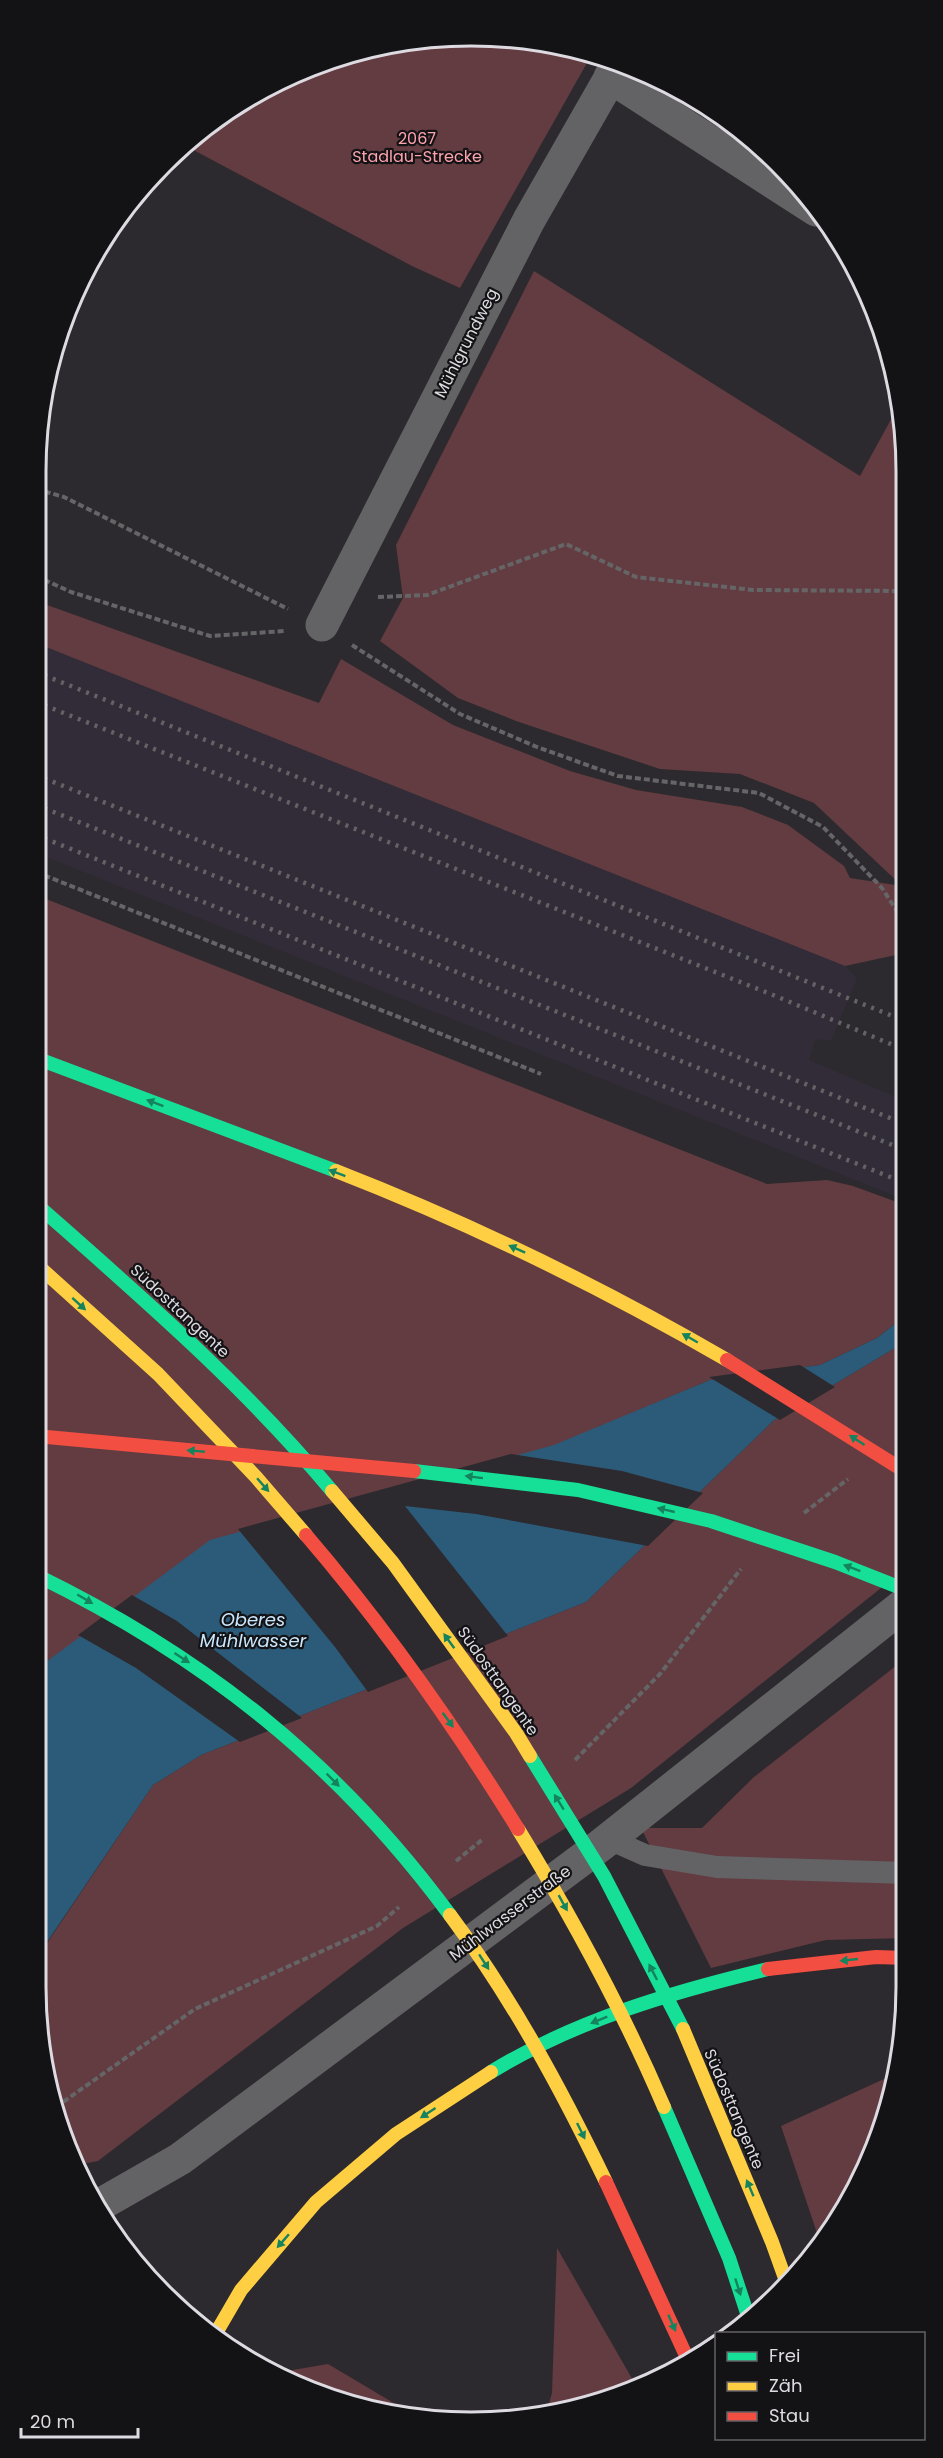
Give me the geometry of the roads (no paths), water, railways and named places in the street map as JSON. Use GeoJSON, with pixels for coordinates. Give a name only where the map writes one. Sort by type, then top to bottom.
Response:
{"type":"FeatureCollection","features":[{"type":"Feature","properties":{"kind":"highway"},"geometry":{"type":"LineString","coordinates":[[46,1062],[392,1194],[545,1261],[655,1318],[783,1392],[896,1465]]}},
{"type":"Feature","properties":{"kind":"highway","name":"Südosttangente"},"geometry":{"type":"LineString","coordinates":[[46,1212],[189,1339],[295,1446],[393,1563],[516,1733],[604,1876],[686,2035],[784,2275]]}},
{"type":"Feature","properties":{"kind":"highway"},"geometry":{"type":"LineString","coordinates":[[46,1273],[158,1374],[256,1477],[357,1593],[475,1759],[561,1899],[636,2044],[729,2258],[746,2311]]}},
{"type":"Feature","properties":{"kind":"highway"},"geometry":{"type":"LineString","coordinates":[[46,1437],[456,1475],[578,1490],[711,1521],[835,1562],[896,1586]]}},
{"type":"Feature","properties":{"kind":"highway"},"geometry":{"type":"LineString","coordinates":[[46,1580],[132,1626],[197,1668],[256,1712],[311,1757],[368,1814],[424,1879],[480,1956],[520,2019],[578,2124],[685,2354]]}},
{"type":"Feature","properties":{"kind":"highway"},"geometry":{"type":"LineString","coordinates":[[219,2328],[241,2290],[316,2202],[396,2134],[494,2070],[566,2033],[626,2009],[713,1982],[782,1966],[876,1957],[896,1958]]}},
{"type":"Feature","properties":{"kind":"street","name":"Mühlgrundweg"},"geometry":{"type":"LineString","coordinates":[[329,612],[529,220],[614,71]]}},
{"type":"Feature","properties":{"kind":"street"},"geometry":{"type":"LineString","coordinates":[[615,72],[794,195]]}},
{"type":"Feature","properties":{"kind":"street","name":"Mühlwasserstraße"},"geometry":{"type":"LineString","coordinates":[[105,2202],[180,2158],[609,1839],[896,1611]]}},
{"type":"Feature","properties":{"kind":"lane"},"geometry":{"type":"LineString","coordinates":[[609,1839],[645,1855],[717,1868],[896,1874]]}},
{"type":"Feature","properties":{"kind":"water","name":"Oberes Mühlwasser"},"geometry":{"type":"Polygon","coordinates":[[[896,1323],[896,1347],[773,1421],[586,1602],[201,1755],[153,1785],[46,1944],[46,1662],[210,1540],[554,1445],[710,1380],[820,1365],[877,1338],[896,1323]]]}},
{"type":"Feature","properties":{"kind":"railway"},"geometry":{"type":"LineString","coordinates":[[46,676],[896,1017]]}},
{"type":"Feature","properties":{"kind":"railway"},"geometry":{"type":"LineString","coordinates":[[46,706],[773,995],[896,1046]]}},
{"type":"Feature","properties":{"kind":"railway"},"geometry":{"type":"LineString","coordinates":[[46,779],[896,1120]]}},
{"type":"Feature","properties":{"kind":"railway"},"geometry":{"type":"LineString","coordinates":[[46,809],[896,1146]]}},
{"type":"Feature","properties":{"kind":"railway"},"geometry":{"type":"LineString","coordinates":[[46,839],[896,1179]]}},
{"type":"Feature","properties":{"kind":"park label","name":"2067 Stadlau-Strecke"},"geometry":{"type":"Point","coordinates":[417,147]}}]}
